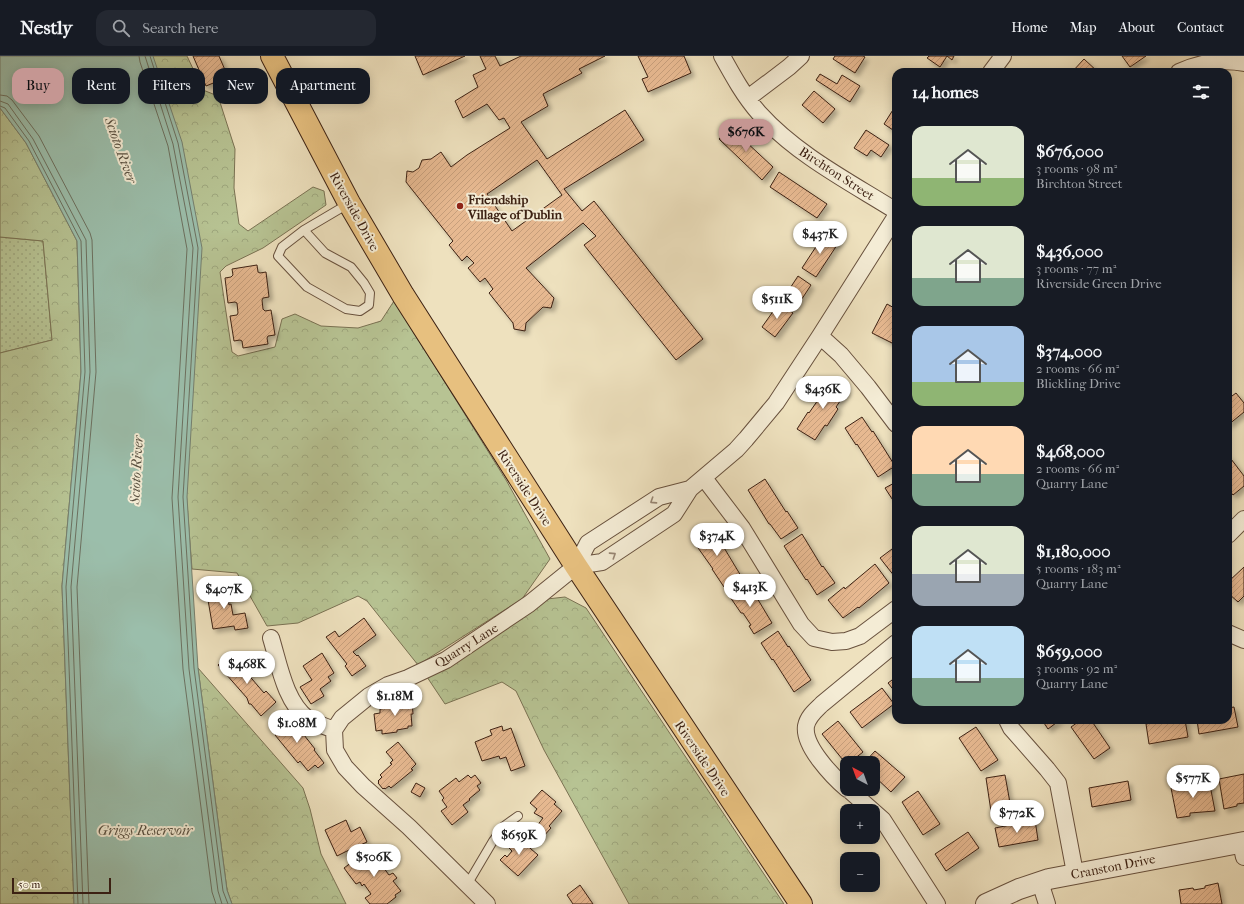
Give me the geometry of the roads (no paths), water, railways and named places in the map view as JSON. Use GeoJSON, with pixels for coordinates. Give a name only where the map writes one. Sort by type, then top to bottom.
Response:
{"type":"FeatureCollection","features":[{"type":"Feature","properties":{"kind":"main road","name":"Riverside Drive"},"geometry":{"type":"LineString","coordinates":[[272,56],[349,203],[403,294],[576,566],[801,904]]}},
{"type":"Feature","properties":{"kind":"street","name":"Birchton Street"},"geometry":{"type":"LineString","coordinates":[[722,56],[738,85],[758,112],[777,131],[817,162],[892,209]]}},
{"type":"Feature","properties":{"kind":"street"},"geometry":{"type":"LineString","coordinates":[[748,98],[789,67],[800,56]]}},
{"type":"Feature","properties":{"kind":"street"},"geometry":{"type":"LineString","coordinates":[[994,68],[1003,56]]}},
{"type":"Feature","properties":{"kind":"street"},"geometry":{"type":"LineString","coordinates":[[1187,68],[1208,63],[1234,61],[1244,63]]}},
{"type":"Feature","properties":{"kind":"street"},"geometry":{"type":"LineString","coordinates":[[576,566],[602,562],[674,514],[690,489],[736,450],[776,403],[892,222]]}},
{"type":"Feature","properties":{"kind":"street"},"geometry":{"type":"LineString","coordinates":[[820,336],[846,360],[892,419]]}},
{"type":"Feature","properties":{"kind":"street"},"geometry":{"type":"LineString","coordinates":[[704,478],[742,528],[801,624],[814,638],[832,642],[846,641],[860,636],[892,612]]}},
{"type":"Feature","properties":{"kind":"street"},"geometry":{"type":"LineString","coordinates":[[576,566],[588,542],[660,497],[690,489]]}},
{"type":"Feature","properties":{"kind":"street"},"geometry":{"type":"LineString","coordinates":[[1232,531],[1244,519]]}},
{"type":"Feature","properties":{"kind":"street","name":"Quarry Lane"},"geometry":{"type":"LineString","coordinates":[[334,730],[342,718],[369,696],[388,685],[408,678],[446,660],[529,604],[576,566]]}},
{"type":"Feature","properties":{"kind":"street"},"geometry":{"type":"LineString","coordinates":[[1232,635],[1244,640]]}},
{"type":"Feature","properties":{"kind":"street"},"geometry":{"type":"LineString","coordinates":[[271,638],[287,691],[301,711],[308,718],[334,730],[335,750],[345,767],[487,904]]}},
{"type":"Feature","properties":{"kind":"street"},"geometry":{"type":"LineString","coordinates":[[840,783],[835,779],[811,747],[807,737],[806,725],[812,713],[892,646]]}},
{"type":"Feature","properties":{"kind":"street"},"geometry":{"type":"LineString","coordinates":[[1009,724],[1058,783],[1075,873]]}},
{"type":"Feature","properties":{"kind":"street"},"geometry":{"type":"LineString","coordinates":[[855,796],[883,820],[937,904]]}},
{"type":"Feature","properties":{"kind":"street","name":"Cranston Drive"},"geometry":{"type":"LineString","coordinates":[[986,904],[1019,889],[1075,873],[1243,847]]}},
{"type":"Feature","properties":{"kind":"street"},"geometry":{"type":"LineString","coordinates":[[1040,882],[1047,904]]}},
{"type":"Feature","properties":{"kind":"lane"},"geometry":{"type":"LineString","coordinates":[[304,230],[325,253],[351,267],[370,293],[369,305],[360,310],[346,309],[307,287],[278,256],[282,247],[304,230],[349,203]]}},
{"type":"Feature","properties":{"kind":"lane"},"geometry":{"type":"LineString","coordinates":[[467,885],[504,826],[518,816]]}},
{"type":"Feature","properties":{"kind":"water","name":"Griggs Reservoir"},"geometry":{"type":"Polygon","coordinates":[[[0,56],[153,56],[157,68],[138,68],[138,104],[169,104],[182,142],[202,248],[187,497],[198,668],[227,890],[232,904],[74,904],[62,586],[81,372],[77,241],[26,143],[0,108],[0,56]]]}},
{"type":"Feature","properties":{"kind":"place","name":"Friendship Village of Dublin"},"geometry":{"type":"Point","coordinates":[460,206]}},
{"type":"Feature","properties":{"kind":"water label","name":"Scioto River"},"geometry":{"type":"Point","coordinates":[121,150]}},
{"type":"Feature","properties":{"kind":"water label","name":"Scioto River"},"geometry":{"type":"Point","coordinates":[136,470]}}]}
